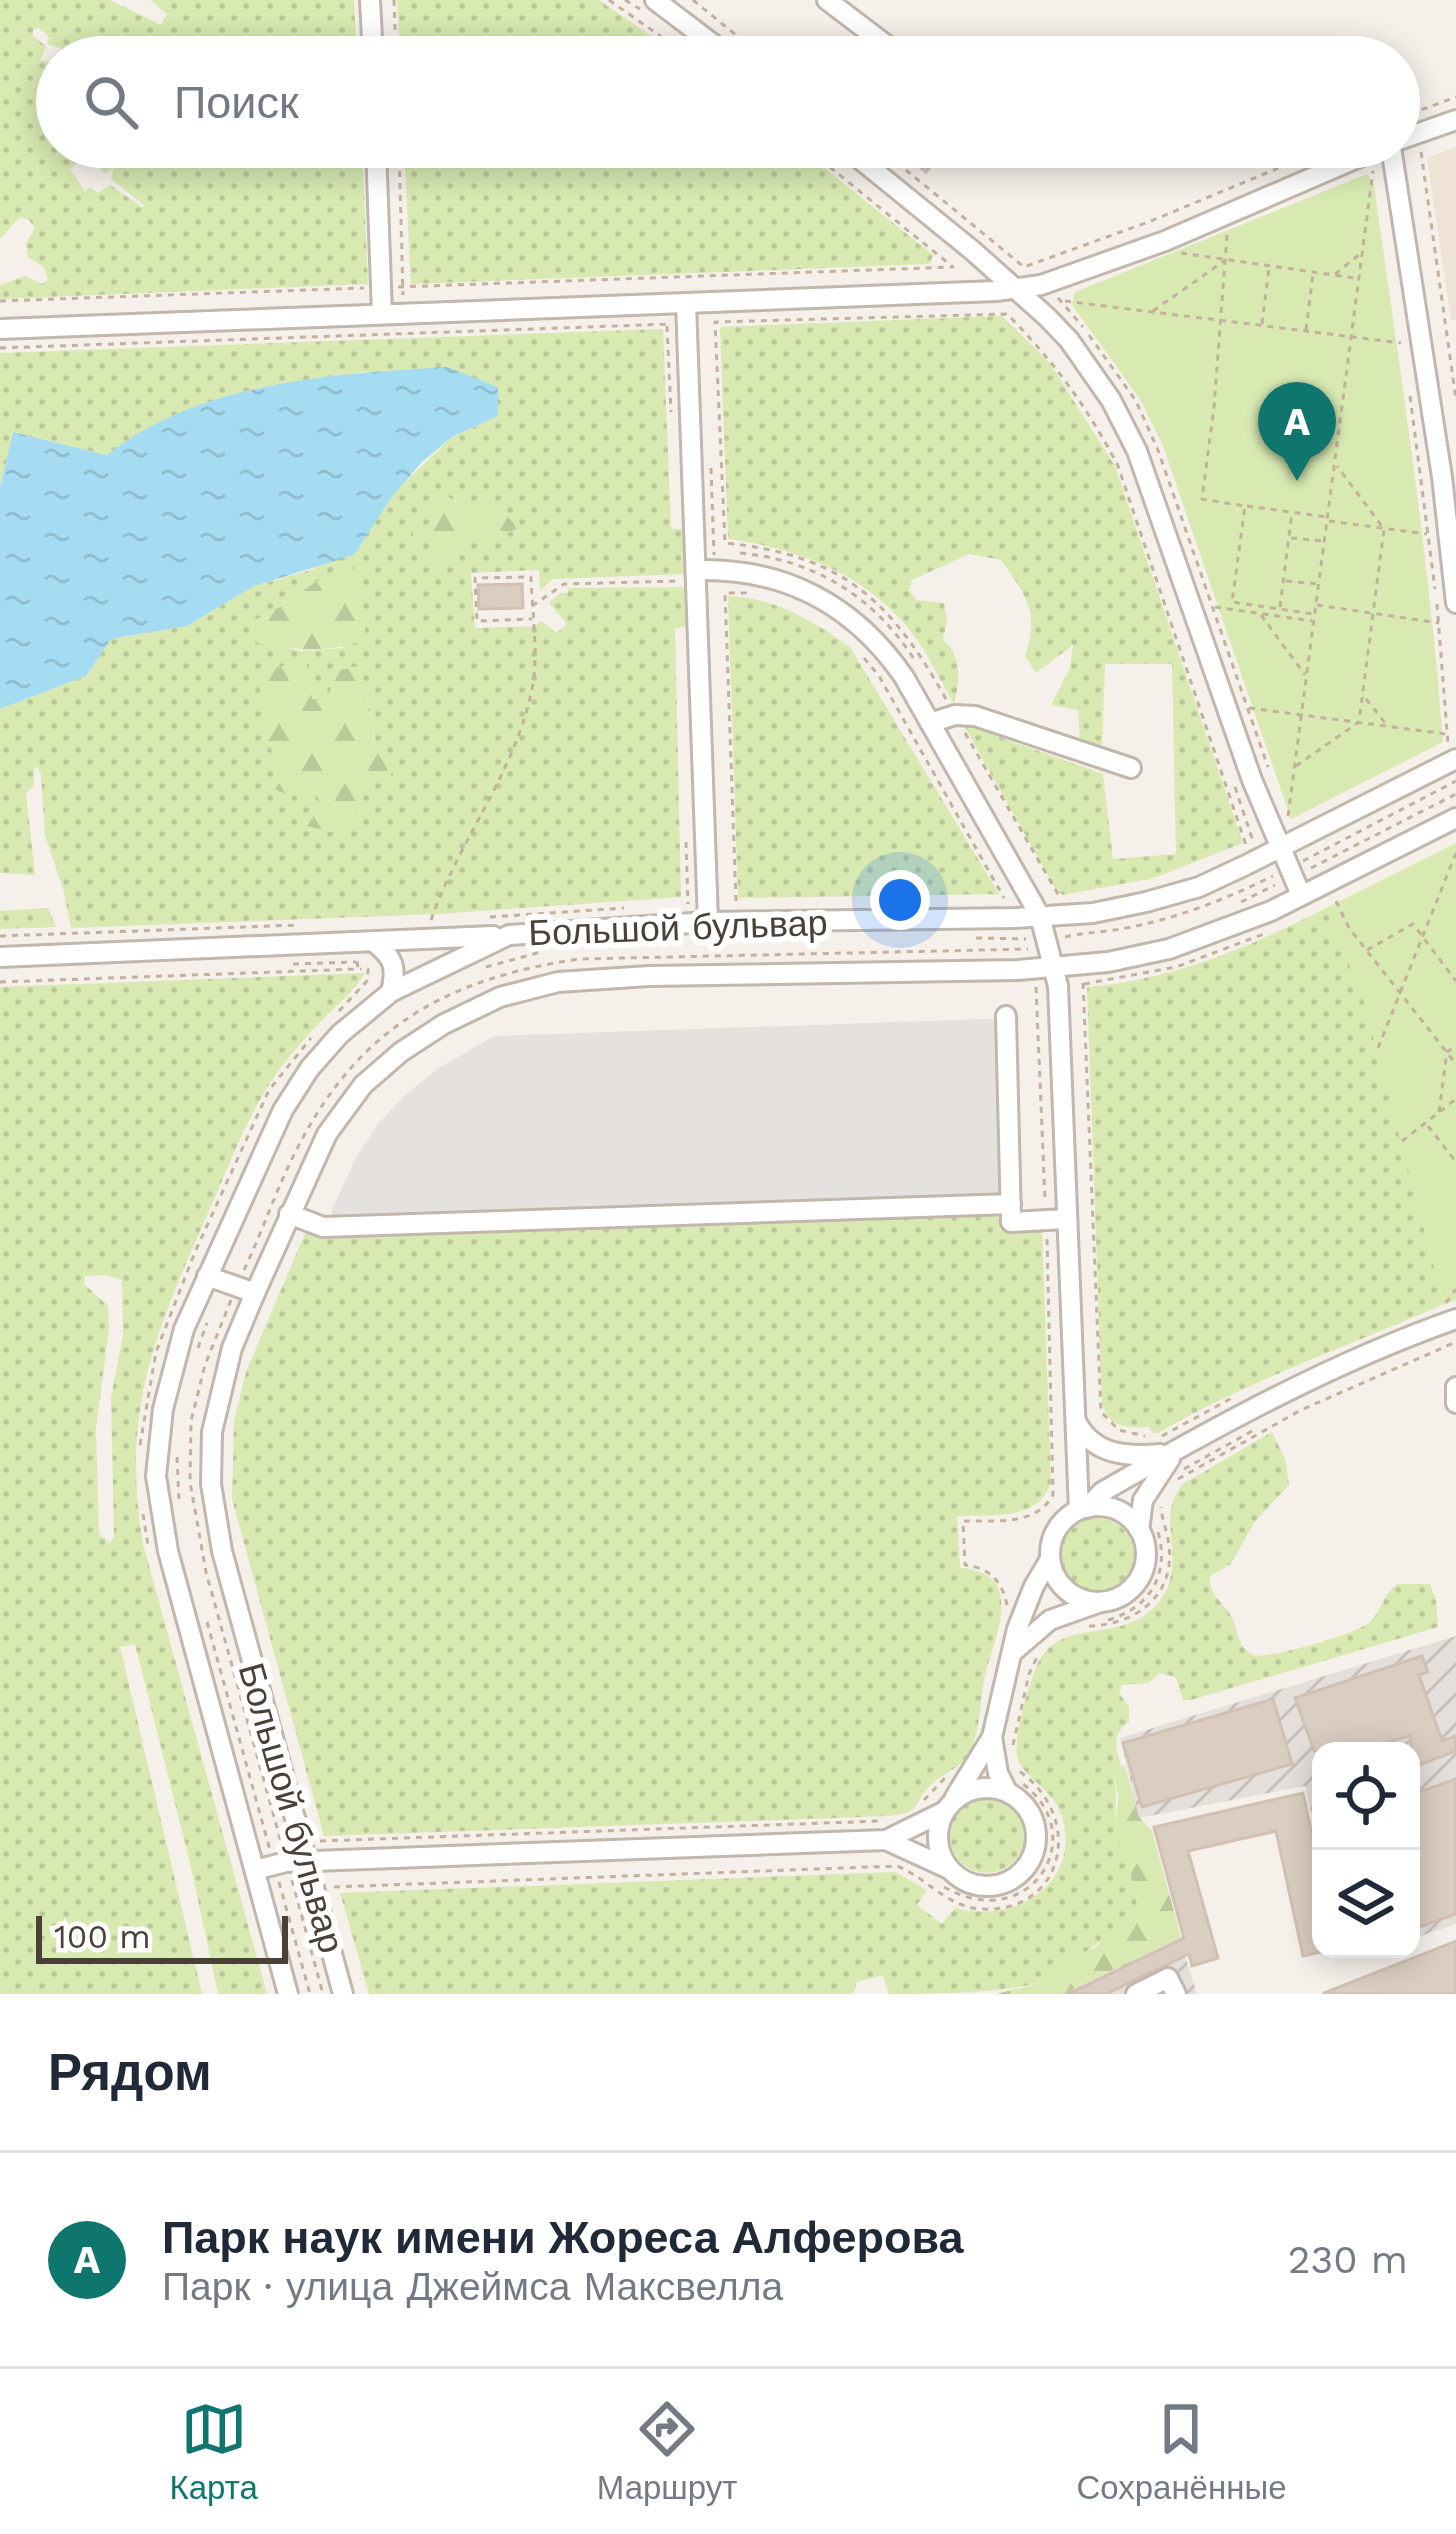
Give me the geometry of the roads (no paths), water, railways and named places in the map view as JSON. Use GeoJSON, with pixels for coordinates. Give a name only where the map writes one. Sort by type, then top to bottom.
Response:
{"type":"FeatureCollection","features":[{"type":"Feature","properties":{"kind":"street"},"geometry":{"type":"LineString","coordinates":[[370,0],[372,36]]}},
{"type":"Feature","properties":{"kind":"street"},"geometry":{"type":"LineString","coordinates":[[655,0],[702,36]]}},
{"type":"Feature","properties":{"kind":"street"},"geometry":{"type":"LineString","coordinates":[[827,0],[874,36]]}},
{"type":"Feature","properties":{"kind":"street"},"geometry":{"type":"LineString","coordinates":[[1420,133],[1456,120]]}},
{"type":"Feature","properties":{"kind":"street"},"geometry":{"type":"LineString","coordinates":[[378,168],[388,292],[382,314]]}},
{"type":"Feature","properties":{"kind":"street"},"geometry":{"type":"LineString","coordinates":[[870,168],[1018,289],[1069,340],[1111,400],[1138,451],[1268,842],[1301,896]]}},
{"type":"Feature","properties":{"kind":"street"},"geometry":{"type":"LineString","coordinates":[[0,329],[686,303],[954,285],[1018,289],[1165,241],[1337,168]]}},
{"type":"Feature","properties":{"kind":"street"},"geometry":{"type":"LineString","coordinates":[[1390,168],[1442,477],[1455,591]]}},
{"type":"Feature","properties":{"kind":"street"},"geometry":{"type":"LineString","coordinates":[[686,303],[708,922]]}},
{"type":"Feature","properties":{"kind":"street"},"geometry":{"type":"LineString","coordinates":[[697,575],[764,575],[809,590],[846,612],[881,644],[1058,943],[1056,1220],[1083,1509]]}},
{"type":"Feature","properties":{"kind":"street"},"geometry":{"type":"LineString","coordinates":[[930,723],[955,715],[975,716],[1131,768]]}},
{"type":"Feature","properties":{"kind":"street","name":"Большой бульвар"},"geometry":{"type":"LineString","coordinates":[[343,1994],[168,1551],[156,1476],[163,1409],[184,1329],[206,1276],[284,1109],[340,1034],[391,992],[508,935],[708,922],[1015,918],[1040,916],[1059,907],[1146,902],[1198,887],[1268,842],[1452,752]]}},
{"type":"Feature","properties":{"kind":"street","name":"Большой бульвар"},"geometry":{"type":"LineString","coordinates":[[288,1994],[288,1861],[211,1484],[212,1432],[246,1290],[327,1134],[363,1085],[444,1024],[500,997],[558,982],[650,976],[1081,975],[1169,949],[1301,896],[1334,893],[1456,818]]}},
{"type":"Feature","properties":{"kind":"street"},"geometry":{"type":"LineString","coordinates":[[0,957],[508,935]]}},
{"type":"Feature","properties":{"kind":"street"},"geometry":{"type":"LineString","coordinates":[[375,943],[391,955],[391,992]]}},
{"type":"Feature","properties":{"kind":"street"},"geometry":{"type":"LineString","coordinates":[[1006,1016],[1011,1222],[1056,1220]]}},
{"type":"Feature","properties":{"kind":"street"},"geometry":{"type":"LineString","coordinates":[[289,1214],[323,1227],[1011,1204]]}},
{"type":"Feature","properties":{"kind":"street"},"geometry":{"type":"LineString","coordinates":[[206,1276],[246,1290]]}},
{"type":"Feature","properties":{"kind":"street"},"geometry":{"type":"LineString","coordinates":[[888,1830],[960,1878],[988,1886],[1015,1877],[1026,1867],[1036,1840],[1034,1826],[1010,1784],[998,1773],[999,1739],[1010,1654],[1034,1586],[1050,1559],[1054,1534],[1102,1492],[1177,1450],[1449,1314]]}},
{"type":"Feature","properties":{"kind":"street"},"geometry":{"type":"LineString","coordinates":[[1456,1387],[1456,1403]]}},
{"type":"Feature","properties":{"kind":"street"},"geometry":{"type":"LineString","coordinates":[[1074,1416],[1083,1434],[1109,1453],[1156,1455],[1177,1450]]}},
{"type":"Feature","properties":{"kind":"street"},"geometry":{"type":"LineString","coordinates":[[1010,1654],[1050,1620],[1125,1594],[1141,1576],[1146,1552],[1139,1530],[1143,1501],[1165,1484],[1177,1450]]}},
{"type":"Feature","properties":{"kind":"street"},"geometry":{"type":"LineString","coordinates":[[1083,1509],[1122,1513],[1139,1530]]}},
{"type":"Feature","properties":{"kind":"street"},"geometry":{"type":"LineString","coordinates":[[1050,1559],[1067,1592],[1103,1602]]}},
{"type":"Feature","properties":{"kind":"street"},"geometry":{"type":"LineString","coordinates":[[949,1869],[938,1841],[948,1806],[999,1739]]}},
{"type":"Feature","properties":{"kind":"street"},"geometry":{"type":"LineString","coordinates":[[288,1861],[888,1830],[979,1788],[1010,1784]]}},
{"type":"Feature","properties":{"kind":"street"},"geometry":{"type":"LineString","coordinates":[[1136,1994],[1168,1978],[1176,1994]]}},
{"type":"Feature","properties":{"kind":"water"},"geometry":{"type":"Polygon","coordinates":[[[447,367],[498,387],[498,416],[452,437],[422,462],[391,498],[354,555],[254,586],[187,626],[111,639],[86,676],[0,709],[0,487],[13,432],[106,455],[153,425],[223,397],[334,376],[447,367]]]}},
{"type":"Feature","properties":{"kind":"place","name":"Парк наук имени Жореса Алферова"},"geometry":{"type":"Point","coordinates":[1297,481]}}]}
